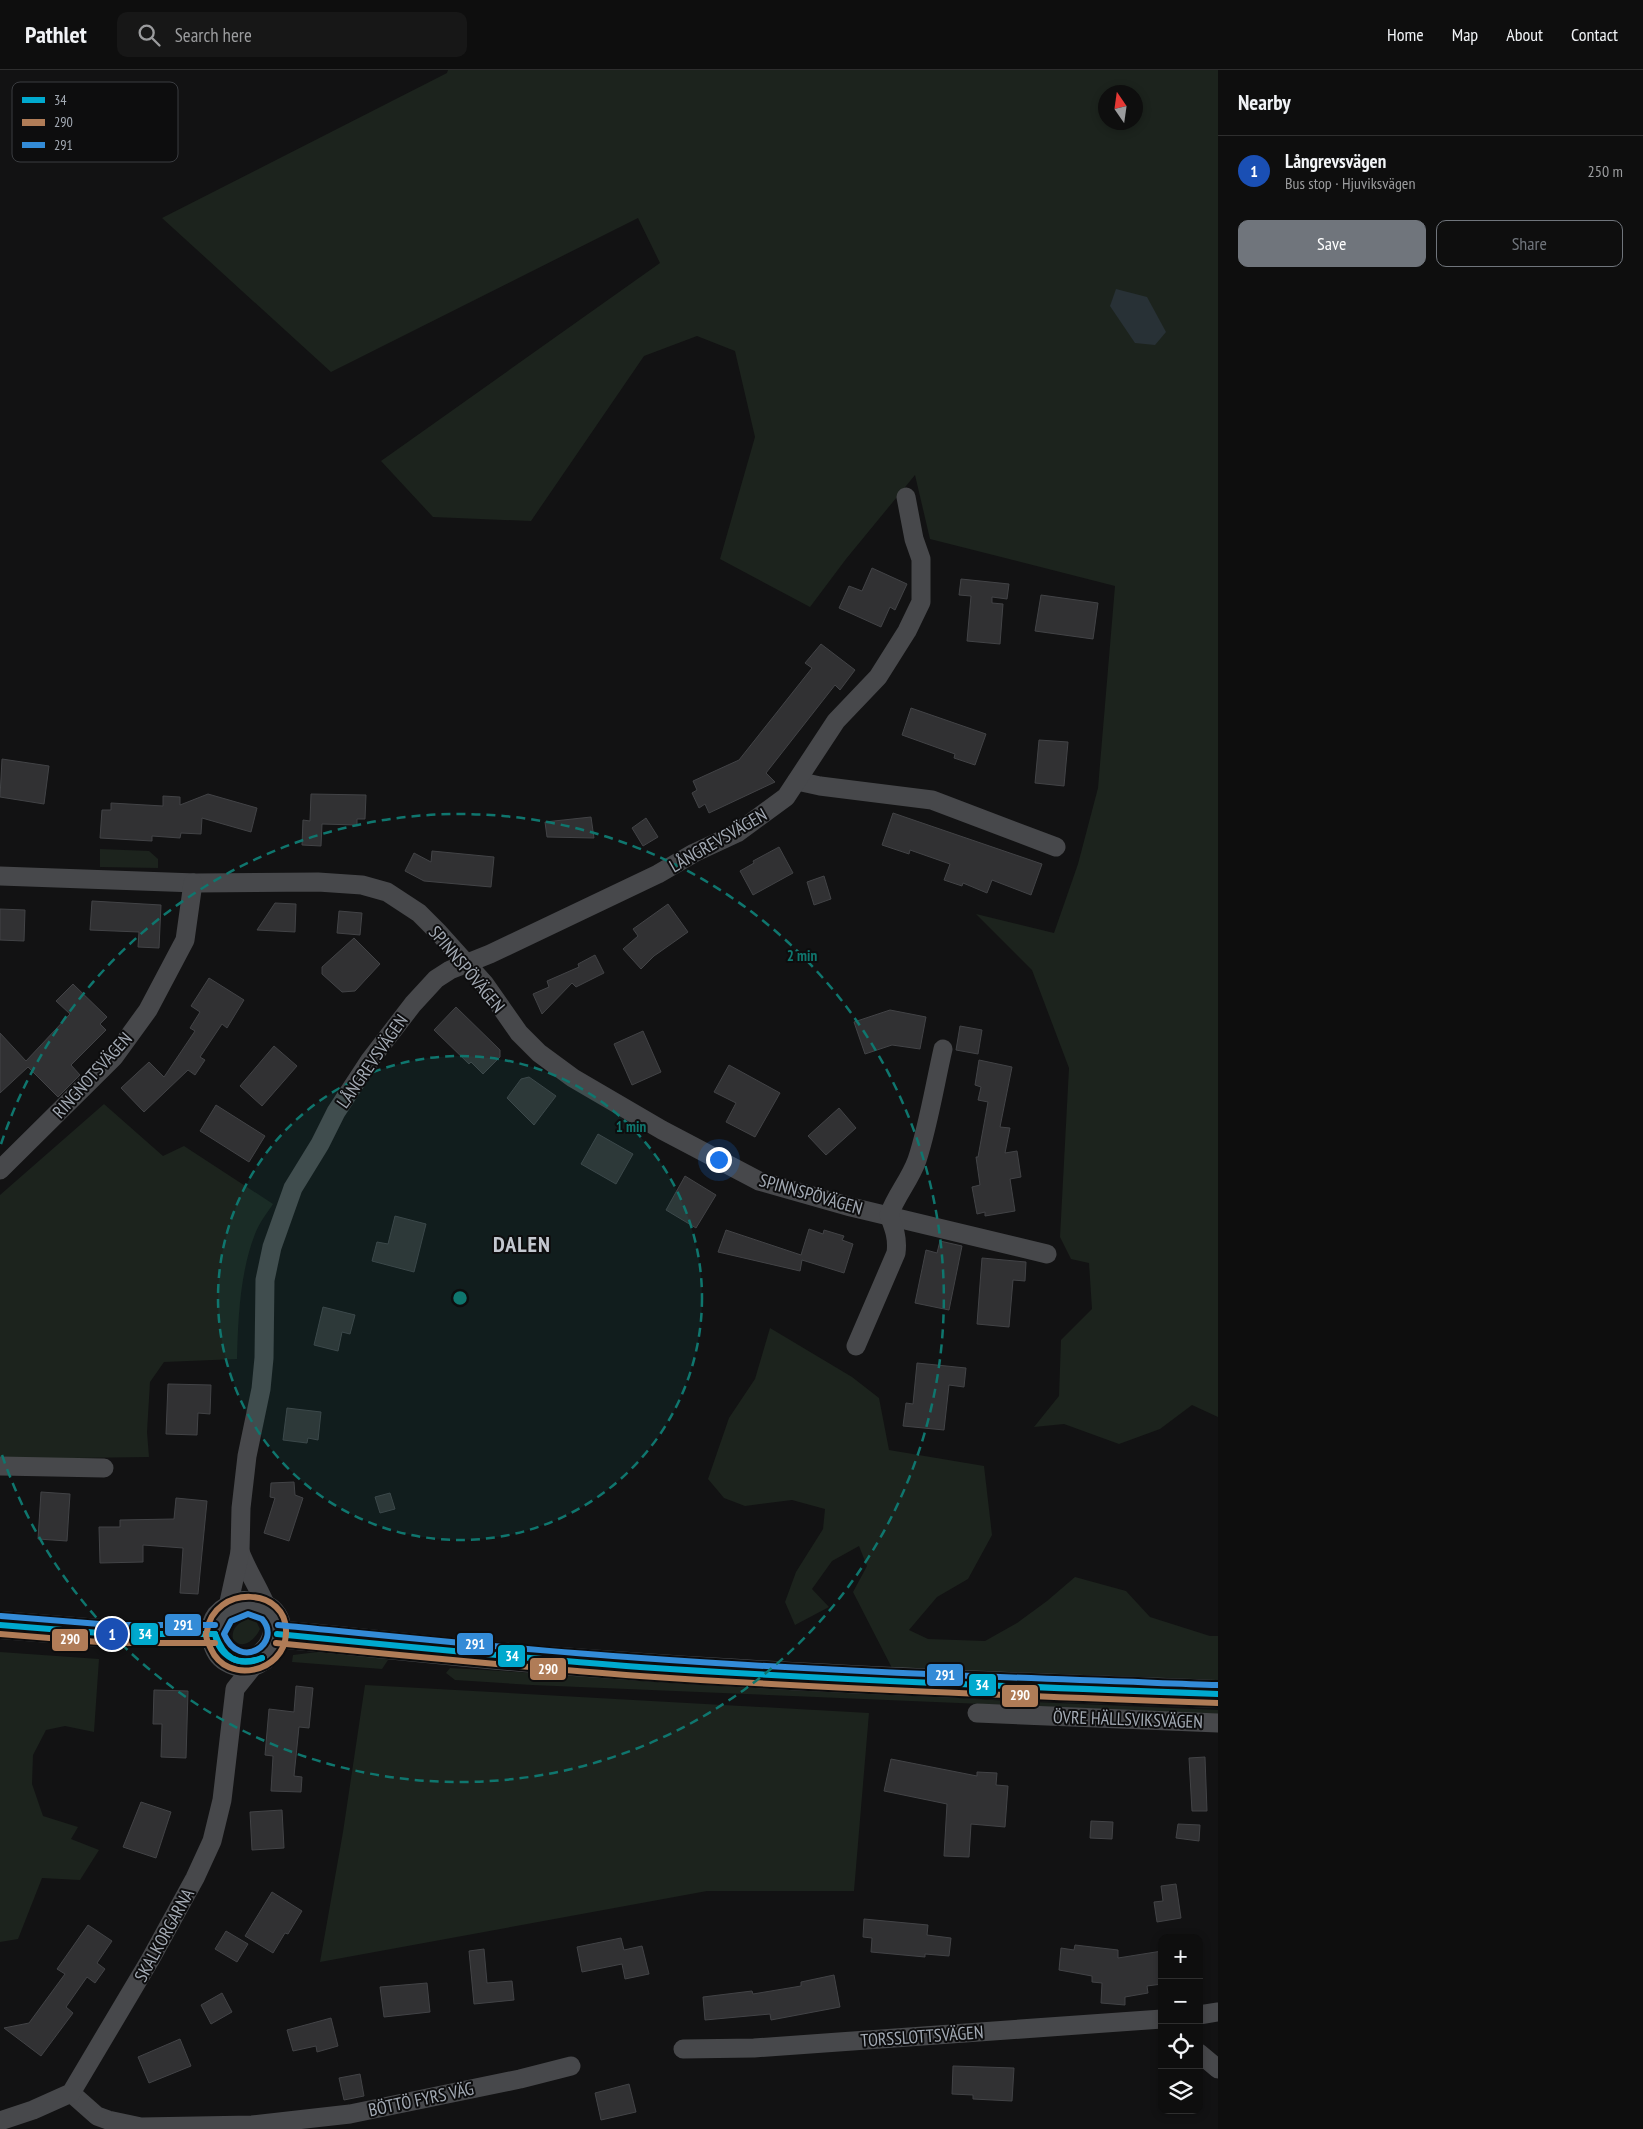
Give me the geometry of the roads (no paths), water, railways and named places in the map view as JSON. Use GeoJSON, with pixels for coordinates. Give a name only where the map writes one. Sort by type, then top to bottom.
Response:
{"type":"FeatureCollection","features":[{"type":"Feature","properties":{"kind":"main road"},"geometry":{"type":"LineString","coordinates":[[244,1605],[261,1607],[273,1622],[272,1649],[259,1659],[241,1662],[229,1659],[222,1633],[244,1605]]}},
{"type":"Feature","properties":{"kind":"main road"},"geometry":{"type":"LineString","coordinates":[[273,1622],[559,1661],[1002,1686],[1218,1694]]}},
{"type":"Feature","properties":{"kind":"main road"},"geometry":{"type":"LineString","coordinates":[[0,1625],[112,1634],[222,1633]]}},
{"type":"Feature","properties":{"kind":"street","name":"LÅNGREVSVÄGEN"},"geometry":{"type":"LineString","coordinates":[[222,1633],[240,1552],[241,1508],[247,1456],[263,1374],[265,1280],[280,1222],[294,1188],[336,1112],[370,1060],[413,1004],[436,979],[450,970],[490,954],[658,874],[694,853],[737,833],[786,798],[836,721],[878,677],[907,631],[921,602],[922,559],[914,539],[906,497]]}},
{"type":"Feature","properties":{"kind":"street"},"geometry":{"type":"LineString","coordinates":[[797,781],[820,786],[932,800],[1056,846]]}},
{"type":"Feature","properties":{"kind":"street","name":"SPINNSPÖVÄGEN"},"geometry":{"type":"LineString","coordinates":[[0,876],[193,883],[318,882],[362,885],[387,892],[420,913],[467,963],[519,1033],[539,1053],[573,1078],[662,1130],[759,1181],[851,1207],[1047,1254]]}},
{"type":"Feature","properties":{"kind":"street","name":"RINGNOTSVÄGEN"},"geometry":{"type":"LineString","coordinates":[[0,1170],[114,1057],[148,1010],[185,940],[193,883]]}},
{"type":"Feature","properties":{"kind":"street"},"geometry":{"type":"LineString","coordinates":[[856,1346],[896,1253],[895,1230],[889,1215],[894,1200],[904,1187],[917,1160],[943,1049]]}},
{"type":"Feature","properties":{"kind":"street"},"geometry":{"type":"LineString","coordinates":[[0,1466],[104,1468]]}},
{"type":"Feature","properties":{"kind":"street","name":"LÅNGREVSVÄGEN"},"geometry":{"type":"LineString","coordinates":[[240,1552],[248,1572],[265,1600],[273,1622]]}},
{"type":"Feature","properties":{"kind":"street","name":"SKALKORGARNA"},"geometry":{"type":"LineString","coordinates":[[71,2093],[196,1878],[212,1841],[222,1800],[234,1689],[227,1678],[222,1633]]}},
{"type":"Feature","properties":{"kind":"street"},"geometry":{"type":"LineString","coordinates":[[234,1689],[259,1659]]}},
{"type":"Feature","properties":{"kind":"street","name":"ÖVRE HÄLLSVIKSVÄGEN"},"geometry":{"type":"LineString","coordinates":[[978,1712],[1218,1723]]}},
{"type":"Feature","properties":{"kind":"street"},"geometry":{"type":"LineString","coordinates":[[1203,2014],[1218,2012]]}},
{"type":"Feature","properties":{"kind":"street","name":"TORSSLOTTSVÄGEN"},"geometry":{"type":"LineString","coordinates":[[683,2049],[754,2048],[1158,2019]]}},
{"type":"Feature","properties":{"kind":"street"},"geometry":{"type":"LineString","coordinates":[[1203,2056],[1218,2068]]}},
{"type":"Feature","properties":{"kind":"street","name":"BÖTTÖ FYRS VÄG"},"geometry":{"type":"LineString","coordinates":[[71,2093],[97,2116],[141,2127],[252,2125],[350,2114],[520,2079],[571,2066]]}},
{"type":"Feature","properties":{"kind":"street"},"geometry":{"type":"LineString","coordinates":[[0,2121],[32,2110],[71,2093]]}},
{"type":"Feature","properties":{"kind":"place","name":"Långrevsvägen"},"geometry":{"type":"Point","coordinates":[112,1634]}},
{"type":"Feature","properties":{"kind":"district","name":"DALEN"},"geometry":{"type":"Point","coordinates":[522,1244]}}]}
